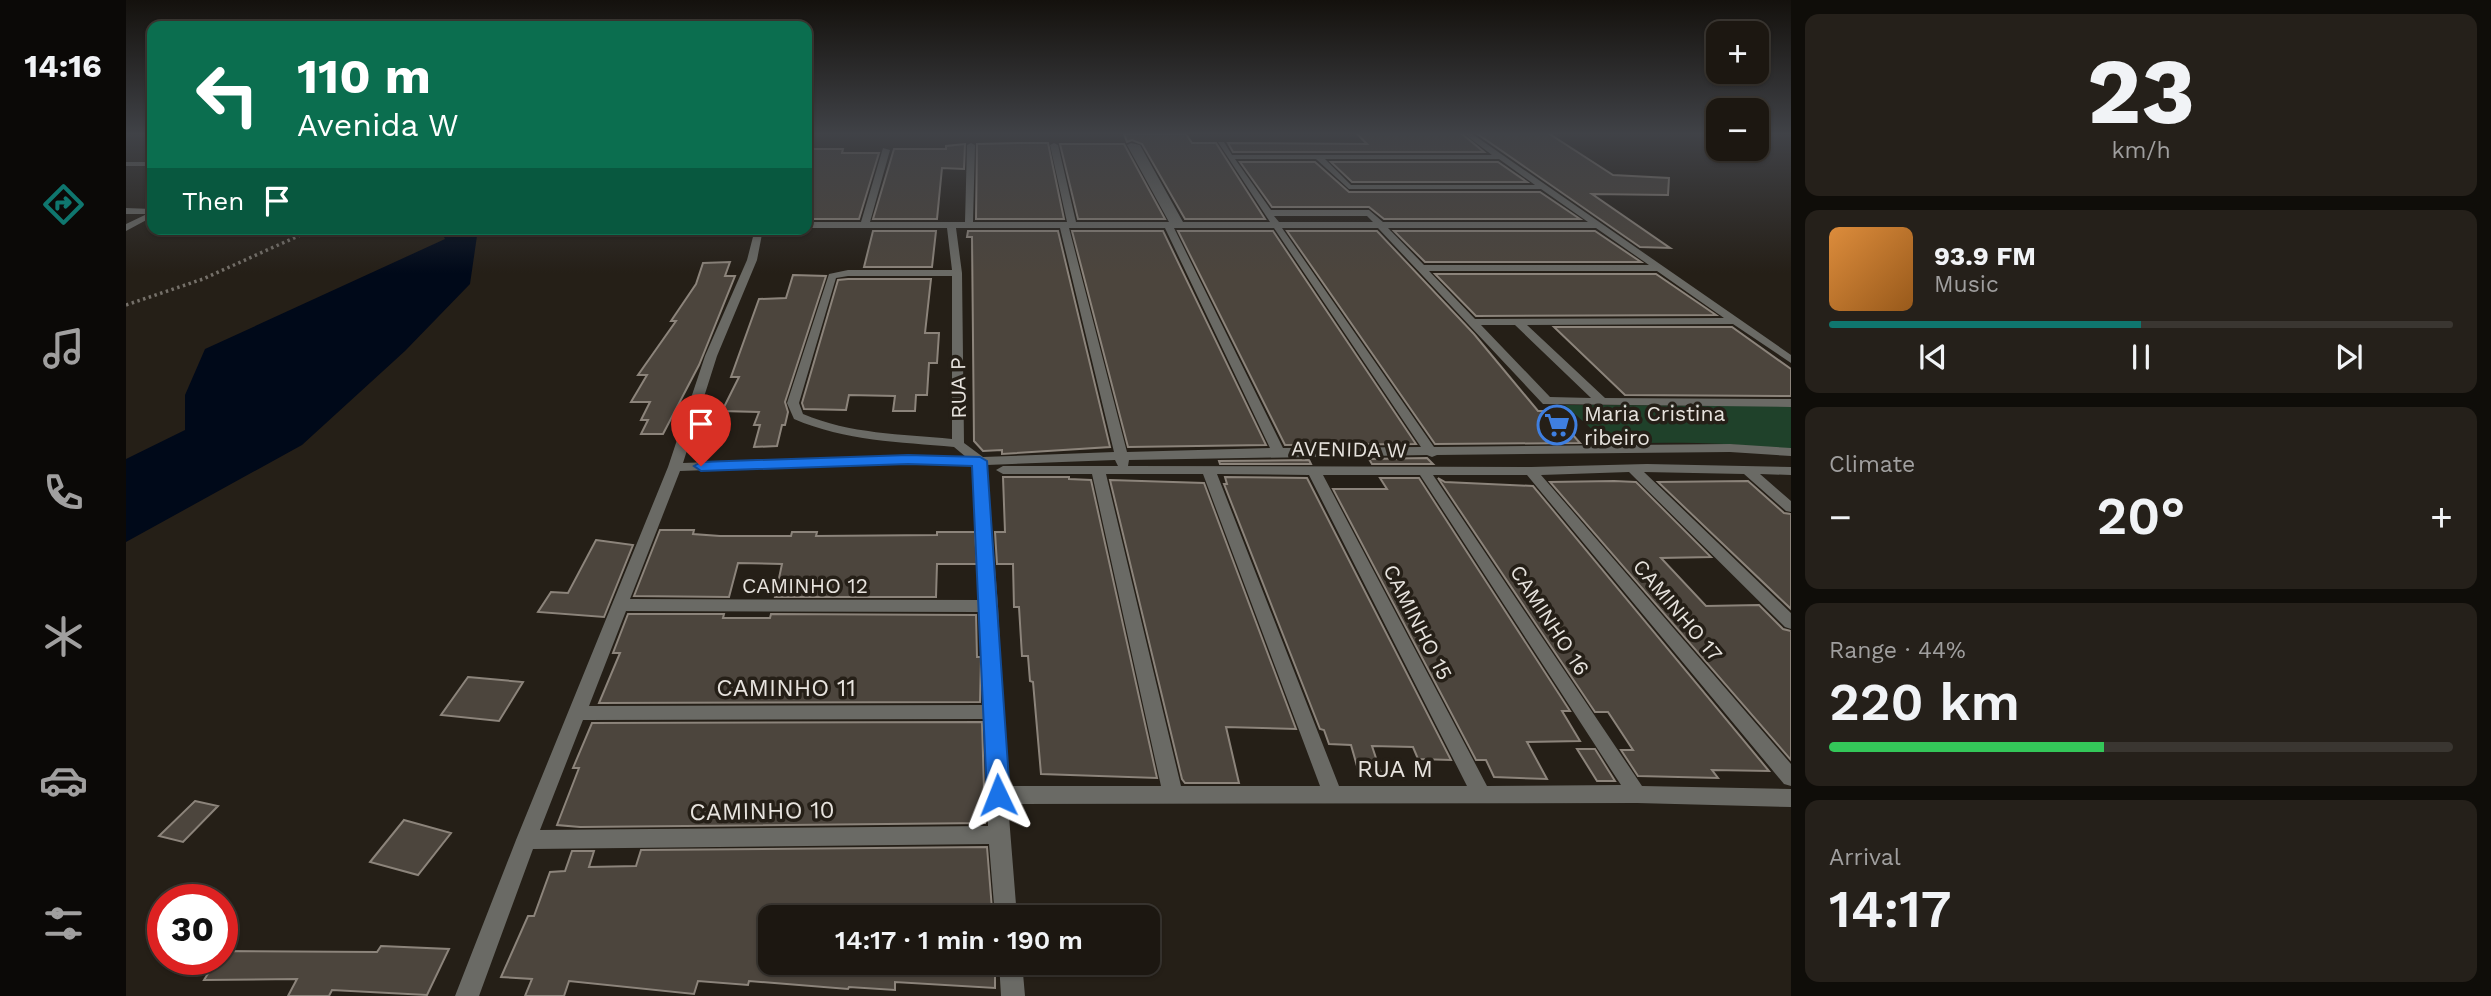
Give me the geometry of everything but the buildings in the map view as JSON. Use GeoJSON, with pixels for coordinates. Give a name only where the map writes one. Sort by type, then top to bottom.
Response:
{"type":"FeatureCollection","features":[{"type":"Feature","properties":{"kind":"street"},"geometry":{"type":"LineString","coordinates":[[865,225],[878,179]]}},
{"type":"Feature","properties":{"kind":"street"},"geometry":{"type":"LineString","coordinates":[[969,226],[970,179]]}},
{"type":"Feature","properties":{"kind":"street"},"geometry":{"type":"LineString","coordinates":[[1060,179],[1068,225],[1123,462]]}},
{"type":"Feature","properties":{"kind":"street"},"geometry":{"type":"LineString","coordinates":[[1148,179],[1279,453]]}},
{"type":"Feature","properties":{"kind":"street"},"geometry":{"type":"LineString","coordinates":[[1155,179],[1180,224],[1171,225]]}},
{"type":"Feature","properties":{"kind":"street"},"geometry":{"type":"LineString","coordinates":[[1246,179],[1432,453]]}},
{"type":"Feature","properties":{"kind":"street"},"geometry":{"type":"LineString","coordinates":[[1341,179],[1349,187],[1544,187]]}},
{"type":"Feature","properties":{"kind":"street"},"geometry":{"type":"LineString","coordinates":[[1533,179],[1791,360]]}},
{"type":"Feature","properties":{"kind":"street"},"geometry":{"type":"LineString","coordinates":[[126,211],[147,212]]}},
{"type":"Feature","properties":{"kind":"street"},"geometry":{"type":"LineString","coordinates":[[1267,213],[1369,213],[1547,401],[1791,403]]}},
{"type":"Feature","properties":{"kind":"street"},"geometry":{"type":"LineString","coordinates":[[126,228],[147,215]]}},
{"type":"Feature","properties":{"kind":"street"},"geometry":{"type":"LineString","coordinates":[[812,225],[1598,225]]}},
{"type":"Feature","properties":{"kind":"street","name":"RUA P"},"geometry":{"type":"LineString","coordinates":[[951,226],[957,273],[958,444],[980,466]]}},
{"type":"Feature","properties":{"kind":"street"},"geometry":{"type":"LineString","coordinates":[[467,996],[526,840],[675,467],[711,356],[751,260],[758,235]]}},
{"type":"Feature","properties":{"kind":"street"},"geometry":{"type":"LineString","coordinates":[[1423,268],[1661,268]]}},
{"type":"Feature","properties":{"kind":"street"},"geometry":{"type":"LineString","coordinates":[[957,273],[848,272],[832,276],[793,403],[798,416],[834,429],[958,444]]}},
{"type":"Feature","properties":{"kind":"street"},"geometry":{"type":"LineString","coordinates":[[1473,322],[1737,321]]}},
{"type":"Feature","properties":{"kind":"street"},"geometry":{"type":"LineString","coordinates":[[1518,322],[1602,402]]}},
{"type":"Feature","properties":{"kind":"street","name":"AVENIDA W"},"geometry":{"type":"LineString","coordinates":[[980,466],[1123,462],[1279,453],[1688,448],[1791,452]]}},
{"type":"Feature","properties":{"kind":"street","name":"AVENIDA W"},"geometry":{"type":"LineString","coordinates":[[675,467],[908,459],[980,466],[1098,469],[1123,462],[1208,469],[1791,471]]}},
{"type":"Feature","properties":{"kind":"street"},"geometry":{"type":"LineString","coordinates":[[980,466],[1005,905]]}},
{"type":"Feature","properties":{"kind":"street"},"geometry":{"type":"LineString","coordinates":[[1098,469],[1173,794]]}},
{"type":"Feature","properties":{"kind":"street"},"geometry":{"type":"LineString","coordinates":[[1208,469],[1333,795]]}},
{"type":"Feature","properties":{"kind":"street","name":"CAMINHO 15"},"geometry":{"type":"LineString","coordinates":[[1313,469],[1482,795]]}},
{"type":"Feature","properties":{"kind":"street"},"geometry":{"type":"LineString","coordinates":[[1633,469],[1791,622]]}},
{"type":"Feature","properties":{"kind":"street"},"geometry":{"type":"LineString","coordinates":[[1747,470],[1791,508]]}},
{"type":"Feature","properties":{"kind":"street","name":"CAMINHO 16"},"geometry":{"type":"LineString","coordinates":[[1424,471],[1637,794]]}},
{"type":"Feature","properties":{"kind":"street","name":"CAMINHO 17"},"geometry":{"type":"LineString","coordinates":[[1531,471],[1791,778]]}},
{"type":"Feature","properties":{"kind":"street","name":"CAMINHO 12"},"geometry":{"type":"LineString","coordinates":[[621,605],[990,607]]}},
{"type":"Feature","properties":{"kind":"street","name":"CAMINHO 11"},"geometry":{"type":"LineString","coordinates":[[577,713],[995,712]]}},
{"type":"Feature","properties":{"kind":"street","name":"RUA M"},"geometry":{"type":"LineString","coordinates":[[998,795],[1637,794],[1791,798]]}},
{"type":"Feature","properties":{"kind":"street","name":"CAMINHO 10"},"geometry":{"type":"LineString","coordinates":[[526,840],[999,835]]}},
{"type":"Feature","properties":{"kind":"street"},"geometry":{"type":"LineString","coordinates":[[1011,975],[1013,996]]}},
{"type":"Feature","properties":{"kind":"path"},"geometry":{"type":"LineString","coordinates":[[126,305],[203,279],[300,235]]}},
{"type":"Feature","properties":{"kind":"green space"},"geometry":{"type":"Polygon","coordinates":[[[1565,405],[1791,406],[1791,452],[1722,444],[1607,443],[1565,405]]]}},
{"type":"Feature","properties":{"kind":"water"},"geometry":{"type":"Polygon","coordinates":[[[443,235],[477,235],[470,284],[405,351],[302,445],[126,542],[126,459],[185,430],[185,395],[205,349],[445,239],[443,235]]]}},
{"type":"Feature","properties":{"kind":"place","name":"Maria Cristina ribeiro"},"geometry":{"type":"Point","coordinates":[1557,425]}},
{"type":"Feature","properties":{"kind":"route"},"geometry":{"type":"LineString","coordinates":[[701,466],[908,459],[980,461],[990,607],[998,795]]}}]}
